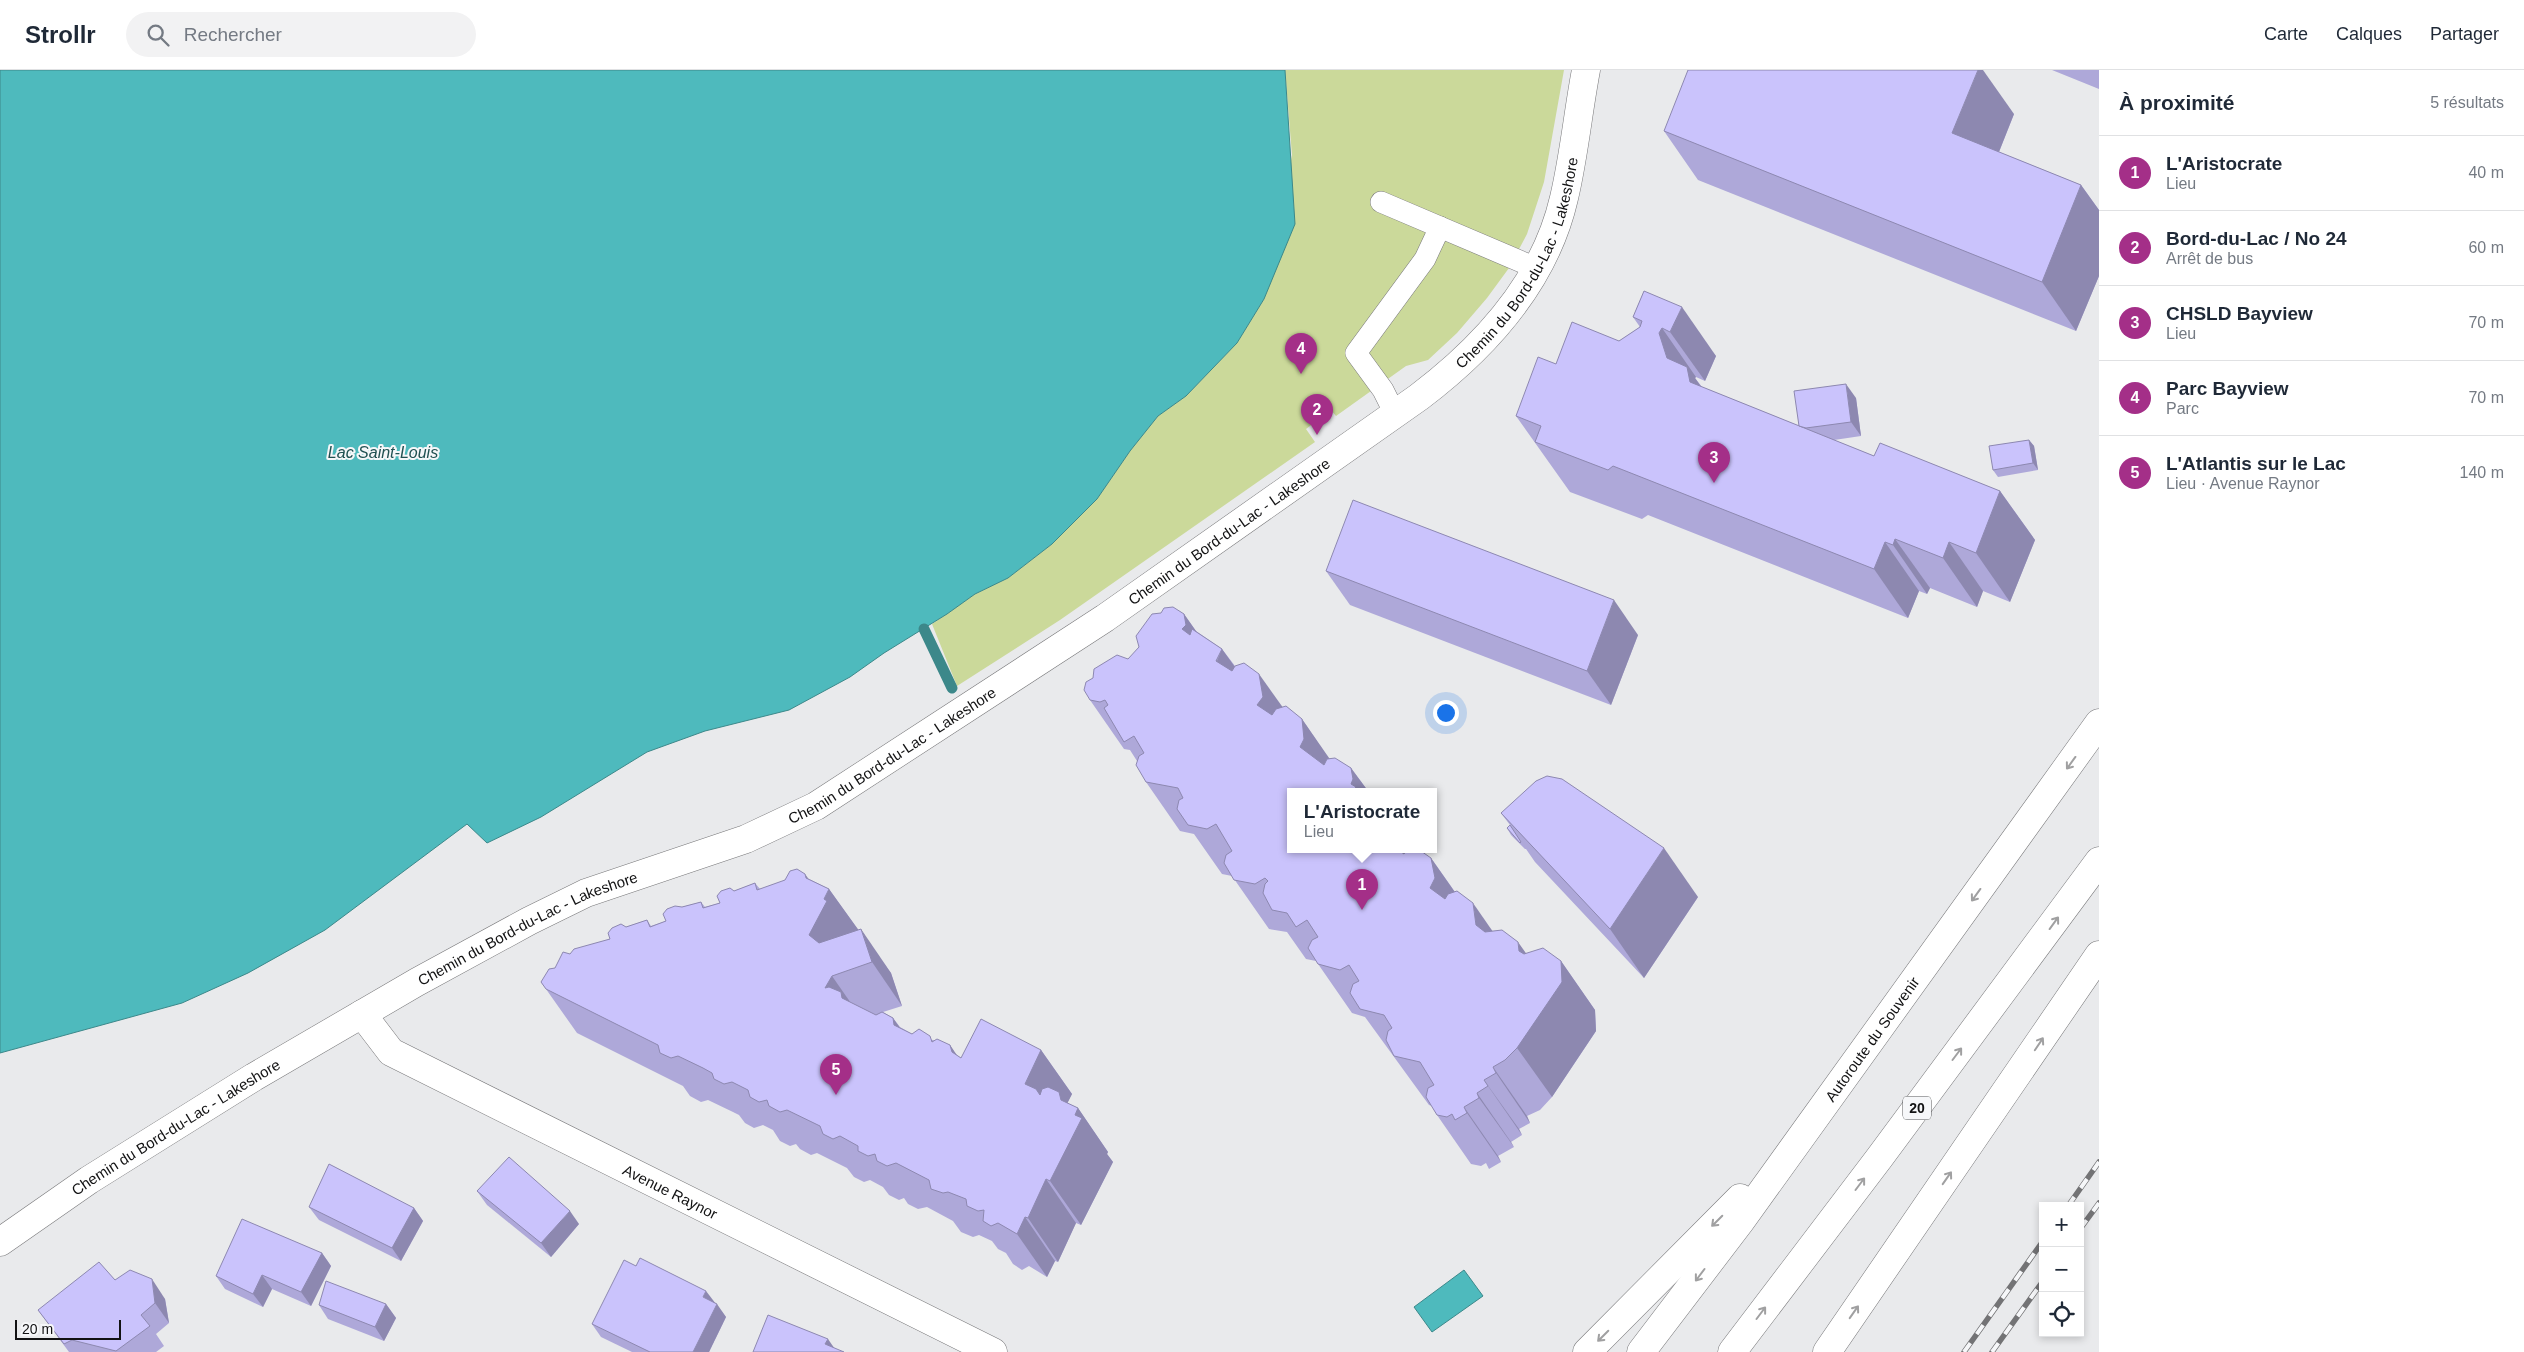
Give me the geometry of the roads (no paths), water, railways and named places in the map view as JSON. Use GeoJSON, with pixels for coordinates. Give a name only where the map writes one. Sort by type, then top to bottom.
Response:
{"type":"FeatureCollection","features":[{"type":"Feature","properties":{"kind":"main road","name":"Chemin du Bord-du-Lac - Lakeshore"},"geometry":{"type":"LineString","coordinates":[[0,1242],[44,1210],[174,1126],[362,1014],[502,936],[586,893],[746,839],[816,806],[1105,618],[1436,384],[1479,345],[1506,314],[1536,268],[1556,225],[1564,199],[1586,70]]}},
{"type":"Feature","properties":{"kind":"main road","name":"Autoroute du Souvenir"},"geometry":{"type":"LineString","coordinates":[[1642,1352],[1801,1137],[2099,723]]}},
{"type":"Feature","properties":{"kind":"main road","name":"20"},"geometry":{"type":"LineString","coordinates":[[1732,1352],[1880,1157],[2099,861]]}},
{"type":"Feature","properties":{"kind":"main road"},"geometry":{"type":"LineString","coordinates":[[1827,1352],[2099,955]]}},
{"type":"Feature","properties":{"kind":"main road","name":"Avenue Raynor"},"geometry":{"type":"LineString","coordinates":[[362,1014],[391,1052],[993,1352]]}},
{"type":"Feature","properties":{"kind":"main road"},"geometry":{"type":"LineString","coordinates":[[1587,1352],[1801,1137]]}},
{"type":"Feature","properties":{"kind":"lane"},"geometry":{"type":"LineString","coordinates":[[1381,202],[1536,268]]}},
{"type":"Feature","properties":{"kind":"lane"},"geometry":{"type":"LineString","coordinates":[[1395,414],[1383,390],[1356,353],[1425,259],[1440,227]]}},
{"type":"Feature","properties":{"kind":"water","name":"Lac Saint-Louis"},"geometry":{"type":"Polygon","coordinates":[[[0,70],[1285,70],[1295,224],[1264,299],[1237,343],[1186,396],[1158,416],[1130,451],[1097,499],[1052,544],[1008,578],[975,594],[850,677],[789,710],[705,731],[647,752],[541,817],[487,843],[467,824],[325,930],[248,973],[182,1003],[0,1053],[0,70]]]}},
{"type":"Feature","properties":{"kind":"water"},"geometry":{"type":"Polygon","coordinates":[[[1464,1270],[1483,1296],[1432,1332],[1414,1307],[1464,1270]]]}},
{"type":"Feature","properties":{"kind":"waterway"},"geometry":{"type":"LineString","coordinates":[[924,629],[952,688]]}},
{"type":"Feature","properties":{"kind":"railway"},"geometry":{"type":"LineString","coordinates":[[2071,1202],[2099,1162]]}},
{"type":"Feature","properties":{"kind":"railway"},"geometry":{"type":"LineString","coordinates":[[2084,1224],[2099,1203]]}},
{"type":"Feature","properties":{"kind":"railway"},"geometry":{"type":"LineString","coordinates":[[1964,1352],[2039,1247]]}},
{"type":"Feature","properties":{"kind":"railway"},"geometry":{"type":"LineString","coordinates":[[1992,1352],[2039,1287]]}},
{"type":"Feature","properties":{"kind":"place","name":"Parc Bayview"},"geometry":{"type":"Point","coordinates":[1301,374]}},
{"type":"Feature","properties":{"kind":"place","name":"Bord-du-Lac / No 24"},"geometry":{"type":"Point","coordinates":[1317,435]}},
{"type":"Feature","properties":{"kind":"place","name":"CHSLD Bayview"},"geometry":{"type":"Point","coordinates":[1714,483]}},
{"type":"Feature","properties":{"kind":"place","name":"L'Aristocrate"},"geometry":{"type":"Point","coordinates":[1362,910]}},
{"type":"Feature","properties":{"kind":"place","name":"L'Atlantis sur le Lac"},"geometry":{"type":"Point","coordinates":[836,1095]}}]}
